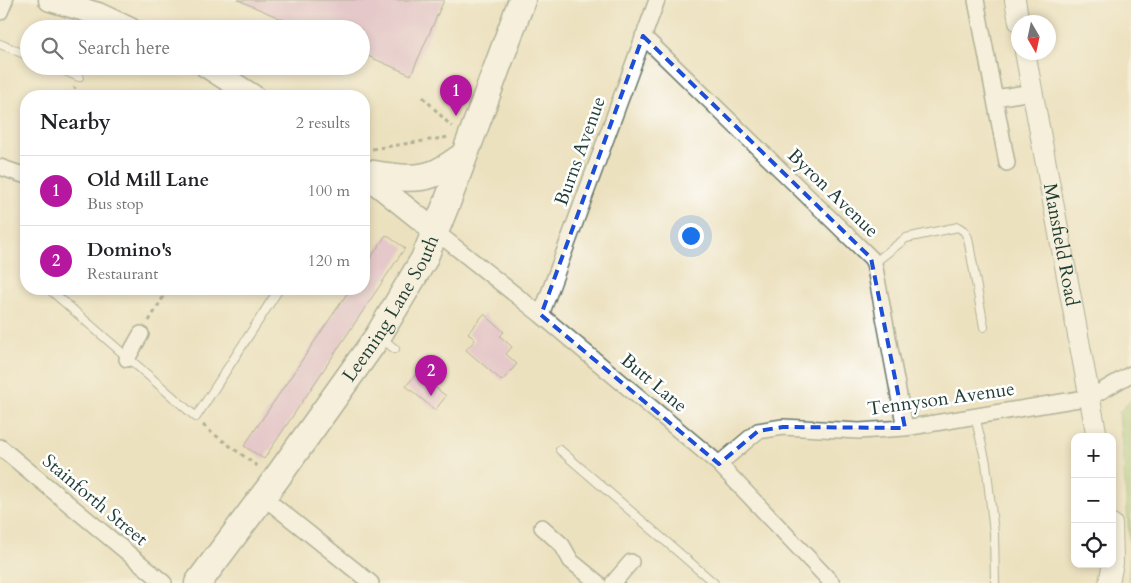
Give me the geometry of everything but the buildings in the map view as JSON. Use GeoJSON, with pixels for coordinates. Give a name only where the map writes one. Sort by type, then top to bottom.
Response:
{"type":"FeatureCollection","features":[{"type":"Feature","properties":{"kind":"highway","name":"Leeming Lane South"},"geometry":{"type":"LineString","coordinates":[[198,583],[269,488],[386,342],[435,231],[458,141],[522,0]]}},
{"type":"Feature","properties":{"kind":"highway"},"geometry":{"type":"LineString","coordinates":[[370,166],[409,178],[422,176],[442,170],[458,141]]}},
{"type":"Feature","properties":{"kind":"main road"},"geometry":{"type":"LineString","coordinates":[[50,0],[98,14],[111,20]]}},
{"type":"Feature","properties":{"kind":"main road"},"geometry":{"type":"LineString","coordinates":[[1014,0],[1017,15]]}},
{"type":"Feature","properties":{"kind":"main road","name":"Mansfield Road"},"geometry":{"type":"LineString","coordinates":[[1026,60],[1097,433]]}},
{"type":"Feature","properties":{"kind":"main road"},"geometry":{"type":"LineString","coordinates":[[220,75],[244,90]]}},
{"type":"Feature","properties":{"kind":"main road"},"geometry":{"type":"LineString","coordinates":[[370,169],[435,231]]}},
{"type":"Feature","properties":{"kind":"main road"},"geometry":{"type":"LineString","coordinates":[[1109,583],[1111,568]]}},
{"type":"Feature","properties":{"kind":"street"},"geometry":{"type":"LineString","coordinates":[[0,12],[5,0]]}},
{"type":"Feature","properties":{"kind":"street","name":"Burns Avenue"},"geometry":{"type":"LineString","coordinates":[[541,315],[642,36],[657,0]]}},
{"type":"Feature","properties":{"kind":"street"},"geometry":{"type":"LineString","coordinates":[[976,0],[1007,163]]}},
{"type":"Feature","properties":{"kind":"street","name":"Byron Avenue"},"geometry":{"type":"LineString","coordinates":[[642,36],[871,258],[874,263],[905,428]]}},
{"type":"Feature","properties":{"kind":"street"},"geometry":{"type":"LineString","coordinates":[[995,98],[1032,92]]}},
{"type":"Feature","properties":{"kind":"street"},"geometry":{"type":"LineString","coordinates":[[0,167],[20,174]]}},
{"type":"Feature","properties":{"kind":"street","name":"Butt Lane"},"geometry":{"type":"LineString","coordinates":[[435,231],[541,315],[719,464],[832,583]]}},
{"type":"Feature","properties":{"kind":"street"},"geometry":{"type":"LineString","coordinates":[[127,359],[142,334]]}},
{"type":"Feature","properties":{"kind":"street"},"geometry":{"type":"LineString","coordinates":[[1091,397],[1131,374]]}},
{"type":"Feature","properties":{"kind":"street","name":"Tennyson Avenue"},"geometry":{"type":"LineString","coordinates":[[719,464],[758,431],[783,427],[859,431],[905,428],[1091,397]]}},
{"type":"Feature","properties":{"kind":"street","name":"Stainforth Street"},"geometry":{"type":"LineString","coordinates":[[0,447],[164,583]]}},
{"type":"Feature","properties":{"kind":"street"},"geometry":{"type":"LineString","coordinates":[[269,488],[371,583]]}},
{"type":"Feature","properties":{"kind":"street"},"geometry":{"type":"LineString","coordinates":[[542,527],[562,545],[571,561],[598,583]]}},
{"type":"Feature","properties":{"kind":"street"},"geometry":{"type":"LineString","coordinates":[[614,583],[631,562]]}},
{"type":"Feature","properties":{"kind":"lane"},"geometry":{"type":"LineString","coordinates":[[0,44],[20,52]]}},
{"type":"Feature","properties":{"kind":"lane"},"geometry":{"type":"LineString","coordinates":[[74,75],[79,77]]}},
{"type":"Feature","properties":{"kind":"lane"},"geometry":{"type":"LineString","coordinates":[[874,263],[906,238],[958,227],[964,231],[968,238],[984,327]]}},
{"type":"Feature","properties":{"kind":"lane"},"geometry":{"type":"LineString","coordinates":[[56,295],[127,359],[196,417],[275,295]]}},
{"type":"Feature","properties":{"kind":"lane"},"geometry":{"type":"LineString","coordinates":[[975,416],[986,463],[994,534],[995,583]]}},
{"type":"Feature","properties":{"kind":"lane"},"geometry":{"type":"LineString","coordinates":[[560,450],[714,583]]}},
{"type":"Feature","properties":{"kind":"path"},"geometry":{"type":"LineString","coordinates":[[370,164],[458,141],[423,97]]}},
{"type":"Feature","properties":{"kind":"path"},"geometry":{"type":"LineString","coordinates":[[142,334],[165,295]]}},
{"type":"Feature","properties":{"kind":"path"},"geometry":{"type":"LineString","coordinates":[[196,417],[269,488]]}},
{"type":"Feature","properties":{"kind":"highlighted area"},"geometry":{"type":"Polygon","coordinates":[[[643,36],[871,258],[905,428],[783,427],[758,431],[719,464],[541,315],[643,36]]]}},
{"type":"Feature","properties":{"kind":"green space"},"geometry":{"type":"Polygon","coordinates":[[[1131,400],[1131,583],[1128,583],[1130,549],[1119,412],[1131,400]]]}},
{"type":"Feature","properties":{"kind":"place","name":"Old Mill Lane"},"geometry":{"type":"Point","coordinates":[456,116]}},
{"type":"Feature","properties":{"kind":"place","name":"Domino's"},"geometry":{"type":"Point","coordinates":[431,396]}}]}
